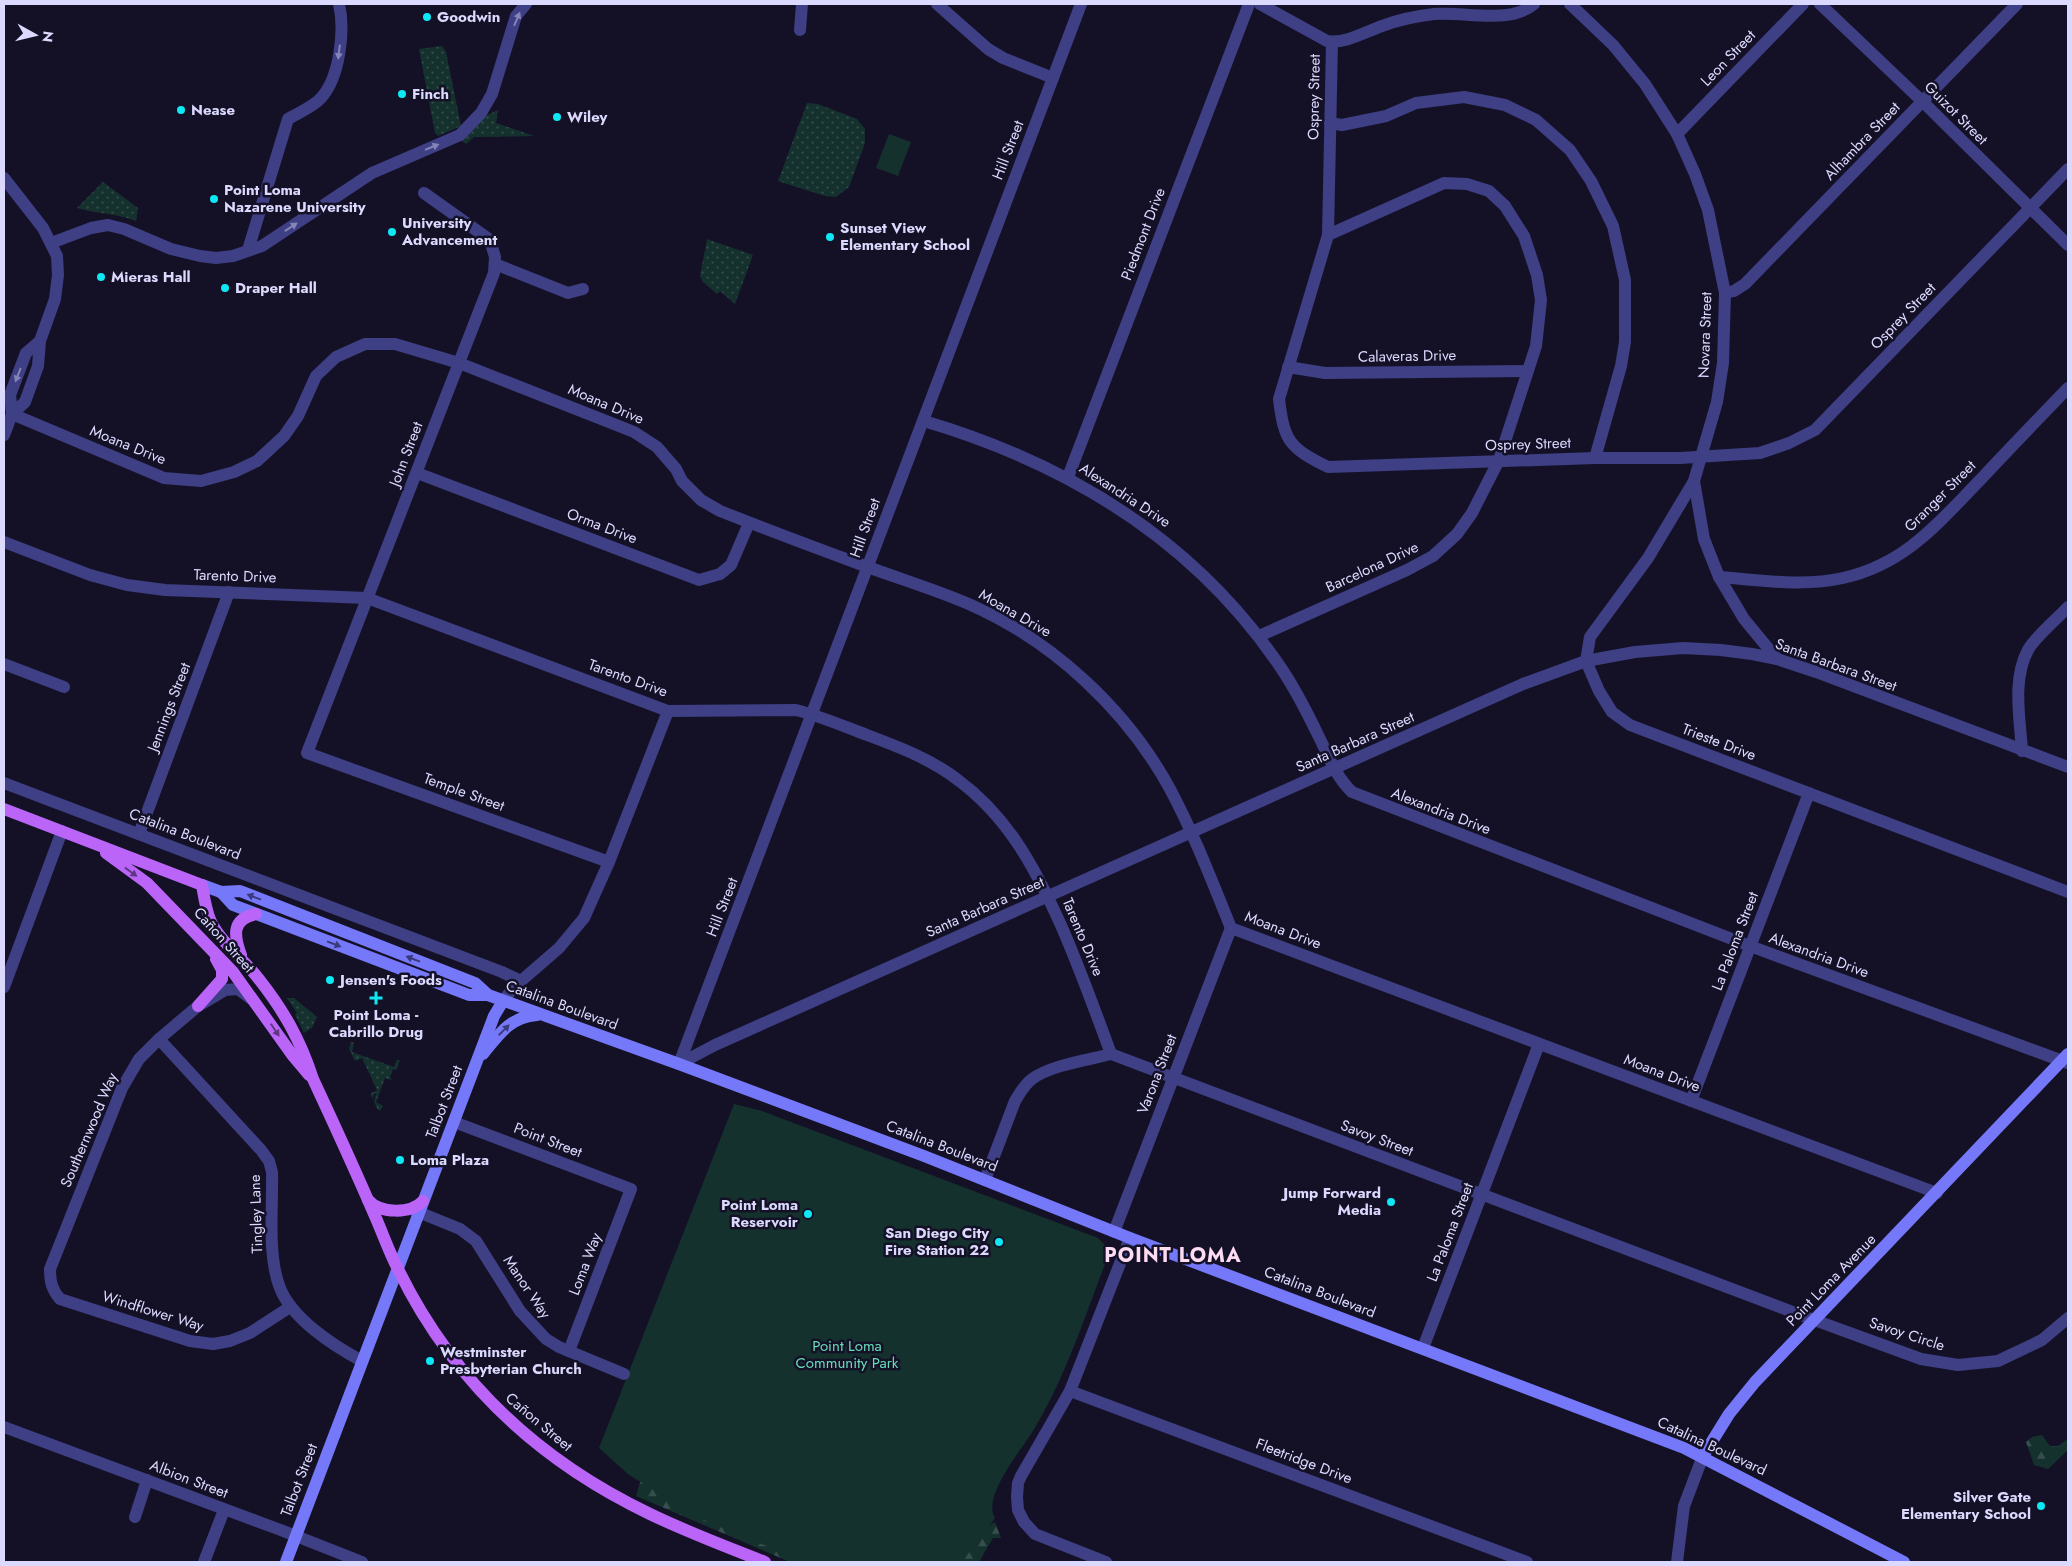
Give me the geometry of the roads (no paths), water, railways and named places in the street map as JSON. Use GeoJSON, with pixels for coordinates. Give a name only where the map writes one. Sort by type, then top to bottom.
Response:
{"type":"FeatureCollection","features":[{"type":"Feature","properties":{"kind":"main road","name":"Catalina Boulevard"},"geometry":{"type":"LineString","coordinates":[[4,808],[220,892],[233,905],[256,914],[469,995],[488,995],[679,1064],[1702,1456],[1898,1561]]}},
{"type":"Feature","properties":{"kind":"main road","name":"Cañon Street"},"geometry":{"type":"LineString","coordinates":[[92,843],[147,883],[209,946],[233,972],[258,1004],[293,1056],[313,1078]]}},
{"type":"Feature","properties":{"kind":"main road","name":"Cañon Street"},"geometry":{"type":"LineString","coordinates":[[202,885],[207,910],[215,930],[243,960],[288,1020],[302,1046],[313,1078],[398,1269],[442,1343],[464,1373],[506,1419],[533,1442],[579,1475],[631,1505],[765,1562]]}},
{"type":"Feature","properties":{"kind":"main road","name":"Catalina Boulevard"},"geometry":{"type":"LineString","coordinates":[[220,892],[240,891],[475,983],[488,995]]}},
{"type":"Feature","properties":{"kind":"main road"},"geometry":{"type":"LineString","coordinates":[[243,960],[236,940],[236,928],[243,918],[256,914]]}},
{"type":"Feature","properties":{"kind":"main road"},"geometry":{"type":"LineString","coordinates":[[198,1006],[222,978],[221,966],[209,946]]}},
{"type":"Feature","properties":{"kind":"main road","name":"Talbot Street"},"geometry":{"type":"LineString","coordinates":[[286,1562],[398,1269],[418,1207],[454,1122],[494,1016],[503,1000]]}},
{"type":"Feature","properties":{"kind":"main road"},"geometry":{"type":"LineString","coordinates":[[476,1064],[493,1042],[512,1023],[524,1016],[543,1015]]}},
{"type":"Feature","properties":{"kind":"main road","name":"Point Loma Avenue"},"geometry":{"type":"LineString","coordinates":[[1702,1456],[1716,1432],[1744,1395],[2066,1060]]}},
{"type":"Feature","properties":{"kind":"main road"},"geometry":{"type":"LineString","coordinates":[[367,1198],[371,1203],[393,1210],[418,1207]]}},
{"type":"Feature","properties":{"kind":"street"},"geometry":{"type":"LineString","coordinates":[[248,250],[288,119],[320,100],[331,85],[339,54],[341,14],[339,4]]}},
{"type":"Feature","properties":{"kind":"street"},"geometry":{"type":"LineString","coordinates":[[51,243],[91,228],[108,225],[124,229],[171,248],[200,256],[216,258],[233,256],[270,240],[372,173],[460,135],[481,113],[492,94],[516,16],[526,4]]}},
{"type":"Feature","properties":{"kind":"street"},"geometry":{"type":"LineString","coordinates":[[800,30],[802,4]]}},
{"type":"Feature","properties":{"kind":"street"},"geometry":{"type":"LineString","coordinates":[[937,4],[988,49],[1003,58],[1053,78]]}},
{"type":"Feature","properties":{"kind":"street","name":"Hill Street"},"geometry":{"type":"LineString","coordinates":[[679,1064],[814,714],[1081,4]]}},
{"type":"Feature","properties":{"kind":"street","name":"Piedmont Drive"},"geometry":{"type":"LineString","coordinates":[[1068,477],[1249,4]]}},
{"type":"Feature","properties":{"kind":"street"},"geometry":{"type":"LineString","coordinates":[[1260,4],[1332,42],[1354,37],[1406,19],[1432,14],[1458,13],[1499,16],[1518,14],[1534,4]]}},
{"type":"Feature","properties":{"kind":"street","name":"Novara Street"},"geometry":{"type":"LineString","coordinates":[[1570,4],[1613,45],[1645,84],[1677,134],[1695,174],[1708,210],[1725,293],[1723,363],[1717,402],[1694,481],[1704,539],[1719,577],[1744,619],[1777,659]]}},
{"type":"Feature","properties":{"kind":"street","name":"Leon Street"},"geometry":{"type":"LineString","coordinates":[[1677,134],[1803,4]]}},
{"type":"Feature","properties":{"kind":"street","name":"Guizot Street"},"geometry":{"type":"LineString","coordinates":[[1820,4],[1923,102],[2068,245]]}},
{"type":"Feature","properties":{"kind":"street","name":"Alhambra Street"},"geometry":{"type":"LineString","coordinates":[[1725,293],[1734,291],[1745,284],[2017,4]]}},
{"type":"Feature","properties":{"kind":"street","name":"Osprey Street"},"geometry":{"type":"LineString","coordinates":[[1332,42],[1328,235],[1279,399],[1282,426],[1296,448],[1303,455],[1328,466],[1499,460],[1680,458],[1760,453],[1789,443],[1815,430],[2068,169]]}},
{"type":"Feature","properties":{"kind":"street"},"geometry":{"type":"LineString","coordinates":[[1330,123],[1342,125],[1386,116],[1416,104],[1464,97],[1505,105],[1536,120],[1570,150],[1592,181],[1613,226],[1625,280],[1626,342],[1595,458]]}},
{"type":"Feature","properties":{"kind":"street"},"geometry":{"type":"LineString","coordinates":[[4,178],[38,222],[51,243],[57,256],[58,275],[55,299],[40,342],[38,366],[26,400],[12,414],[4,435]]}},
{"type":"Feature","properties":{"kind":"street","name":"Barcelona Drive"},"geometry":{"type":"LineString","coordinates":[[1259,636],[1408,570],[1433,556],[1457,534],[1467,520],[1499,460],[1536,346],[1541,300],[1537,275],[1524,236],[1504,206],[1489,191],[1467,184],[1444,183],[1328,235]]}},
{"type":"Feature","properties":{"kind":"street","name":"John Street"},"geometry":{"type":"LineString","coordinates":[[307,753],[494,273],[495,258],[490,240],[424,193]]}},
{"type":"Feature","properties":{"kind":"street"},"geometry":{"type":"LineString","coordinates":[[495,264],[568,293],[584,289]]}},
{"type":"Feature","properties":{"kind":"street","name":"Moana Drive"},"geometry":{"type":"LineString","coordinates":[[12,414],[164,478],[200,481],[234,472],[257,461],[284,436],[298,416],[316,376],[336,357],[365,344],[395,344],[459,363],[634,432],[657,447],[676,469],[682,481],[701,500],[720,512],[971,606],[1024,634],[1064,663],[1084,680],[1117,714],[1146,751],[1170,789],[1191,833],[1231,928],[1937,1193]]}},
{"type":"Feature","properties":{"kind":"street","name":"Calaveras Drive"},"geometry":{"type":"LineString","coordinates":[[1288,367],[1325,373],[1527,371]]}},
{"type":"Feature","properties":{"kind":"street","name":"Granger Street"},"geometry":{"type":"LineString","coordinates":[[1719,577],[1814,582],[1842,579],[1867,572],[1888,563],[1923,538],[2068,388]]}},
{"type":"Feature","properties":{"kind":"street","name":"Alexandria Drive"},"geometry":{"type":"LineString","coordinates":[[924,421],[998,447],[1068,477],[1124,510],[1173,548],[1243,617],[1259,636],[1295,688],[1342,783],[1352,792],[1750,946],[2066,1060]]}},
{"type":"Feature","properties":{"kind":"street","name":"Orma Drive"},"geometry":{"type":"LineString","coordinates":[[416,474],[699,580],[720,574],[731,564],[748,523]]}},
{"type":"Feature","properties":{"kind":"street"},"geometry":{"type":"LineString","coordinates":[[1586,661],[1590,637],[1648,558],[1694,481]]}},
{"type":"Feature","properties":{"kind":"street","name":"Tarento Drive"},"geometry":{"type":"LineString","coordinates":[[4,542],[90,575],[127,586],[156,589],[367,598],[668,711],[796,710],[814,714],[900,747],[930,761],[959,780],[983,800],[1016,839],[1032,864],[1080,969],[1111,1054]]}},
{"type":"Feature","properties":{"kind":"street","name":"Jennings Street"},"geometry":{"type":"LineString","coordinates":[[139,834],[229,592]]}},
{"type":"Feature","properties":{"kind":"street"},"geometry":{"type":"LineString","coordinates":[[2022,750],[2019,684],[2022,664],[2029,648],[2068,607]]}},
{"type":"Feature","properties":{"kind":"street","name":"Santa Barbara Street"},"geometry":{"type":"LineString","coordinates":[[679,1064],[733,1037],[1523,684],[1586,661],[1646,650],[1683,648],[1731,651],[1777,659],[2068,767]]}},
{"type":"Feature","properties":{"kind":"street","name":"Trieste Drive"},"geometry":{"type":"LineString","coordinates":[[1586,661],[1599,692],[1612,712],[1630,725],[2068,892]]}},
{"type":"Feature","properties":{"kind":"street"},"geometry":{"type":"LineString","coordinates":[[4,664],[64,687]]}},
{"type":"Feature","properties":{"kind":"street","name":"Talbot Street"},"geometry":{"type":"LineString","coordinates":[[503,1000],[559,948],[584,918],[610,862],[668,711]]}},
{"type":"Feature","properties":{"kind":"street","name":"Temple Street"},"geometry":{"type":"LineString","coordinates":[[307,753],[610,862]]}},
{"type":"Feature","properties":{"kind":"street","name":"Catalina Boulevard"},"geometry":{"type":"LineString","coordinates":[[4,783],[522,981]]}},
{"type":"Feature","properties":{"kind":"street","name":"La Paloma Street"},"geometry":{"type":"LineString","coordinates":[[1691,1101],[1809,793]]}},
{"type":"Feature","properties":{"kind":"street"},"geometry":{"type":"LineString","coordinates":[[4,987],[62,831]]}},
{"type":"Feature","properties":{"kind":"street","name":"Varona Street"},"geometry":{"type":"LineString","coordinates":[[1114,1232],[1231,928]]}},
{"type":"Feature","properties":{"kind":"street","name":"Southernwood Way"},"geometry":{"type":"LineString","coordinates":[[50,1270],[122,1088],[139,1059],[198,1006],[230,989],[238,990],[258,1004]]}},
{"type":"Feature","properties":{"kind":"street","name":"Tingley Lane"},"geometry":{"type":"LineString","coordinates":[[160,1039],[269,1160],[272,1172],[273,1256],[280,1288],[290,1307],[315,1330],[362,1361]]}},
{"type":"Feature","properties":{"kind":"street","name":"La Paloma Street"},"geometry":{"type":"LineString","coordinates":[[1423,1348],[1539,1044]]}},
{"type":"Feature","properties":{"kind":"street"},"geometry":{"type":"LineString","coordinates":[[985,1180],[1015,1101],[1032,1079],[1048,1071],[1111,1054]]}},
{"type":"Feature","properties":{"kind":"street","name":"Savoy Street"},"geometry":{"type":"LineString","coordinates":[[1111,1054],[1816,1321]]}},
{"type":"Feature","properties":{"kind":"street","name":"Point Street"},"geometry":{"type":"LineString","coordinates":[[454,1122],[631,1189]]}},
{"type":"Feature","properties":{"kind":"street","name":"Loma Way"},"geometry":{"type":"LineString","coordinates":[[569,1351],[631,1189]]}},
{"type":"Feature","properties":{"kind":"street","name":"Manor Way"},"geometry":{"type":"LineString","coordinates":[[418,1207],[476,1241],[528,1321],[546,1339],[569,1351],[624,1374]]}},
{"type":"Feature","properties":{"kind":"street"},"geometry":{"type":"LineString","coordinates":[[1106,1562],[1040,1537],[1031,1531],[1018,1510],[1017,1498],[1021,1476],[1070,1391],[1130,1238]]}},
{"type":"Feature","properties":{"kind":"street","name":"Windflower Way"},"geometry":{"type":"LineString","coordinates":[[50,1270],[53,1291],[60,1299],[190,1341],[213,1344],[230,1341],[250,1333],[290,1307]]}},
{"type":"Feature","properties":{"kind":"street","name":"Savoy Circle"},"geometry":{"type":"LineString","coordinates":[[1816,1321],[1921,1359],[1958,1365],[1986,1363],[2008,1357],[2042,1340],[2068,1318]]}},
{"type":"Feature","properties":{"kind":"street","name":"Fleetridge Drive"},"geometry":{"type":"LineString","coordinates":[[1070,1391],[1527,1562]]}},
{"type":"Feature","properties":{"kind":"street","name":"Albion Street"},"geometry":{"type":"LineString","coordinates":[[4,1429],[147,1480],[362,1562]]}},
{"type":"Feature","properties":{"kind":"street","name":"Point Loma Avenue"},"geometry":{"type":"LineString","coordinates":[[1677,1562],[1684,1506],[1702,1456]]}},
{"type":"Feature","properties":{"kind":"street"},"geometry":{"type":"LineString","coordinates":[[135,1517],[147,1480]]}},
{"type":"Feature","properties":{"kind":"street"},"geometry":{"type":"LineString","coordinates":[[204,1562],[224,1510]]}},
{"type":"Feature","properties":{"kind":"place","name":"Goodwin"},"geometry":{"type":"Point","coordinates":[427,17]}},
{"type":"Feature","properties":{"kind":"place","name":"Finch"},"geometry":{"type":"Point","coordinates":[402,94]}},
{"type":"Feature","properties":{"kind":"place","name":"Nease"},"geometry":{"type":"Point","coordinates":[181,110]}},
{"type":"Feature","properties":{"kind":"place","name":"Wiley"},"geometry":{"type":"Point","coordinates":[557,117]}},
{"type":"Feature","properties":{"kind":"place","name":"Point Loma Nazarene University"},"geometry":{"type":"Point","coordinates":[214,199]}},
{"type":"Feature","properties":{"kind":"place","name":"University Advancement"},"geometry":{"type":"Point","coordinates":[392,232]}},
{"type":"Feature","properties":{"kind":"place","name":"Sunset View Elementary School"},"geometry":{"type":"Point","coordinates":[830,237]}},
{"type":"Feature","properties":{"kind":"place","name":"Mieras Hall"},"geometry":{"type":"Point","coordinates":[101,277]}},
{"type":"Feature","properties":{"kind":"place","name":"Draper Hall"},"geometry":{"type":"Point","coordinates":[225,288]}},
{"type":"Feature","properties":{"kind":"place","name":"Jensen's Foods"},"geometry":{"type":"Point","coordinates":[330,980]}},
{"type":"Feature","properties":{"kind":"place","name":"Point Loma - Cabrillo Drug"},"geometry":{"type":"Point","coordinates":[376,998]}},
{"type":"Feature","properties":{"kind":"place","name":"Loma Plaza"},"geometry":{"type":"Point","coordinates":[400,1160]}},
{"type":"Feature","properties":{"kind":"place","name":"Jump Forward Media"},"geometry":{"type":"Point","coordinates":[1391,1202]}},
{"type":"Feature","properties":{"kind":"place","name":"Point Loma Reservoir"},"geometry":{"type":"Point","coordinates":[808,1214]}},
{"type":"Feature","properties":{"kind":"place","name":"San Diego City Fire Station 22"},"geometry":{"type":"Point","coordinates":[999,1242]}},
{"type":"Feature","properties":{"kind":"place","name":"Westminster Presbyterian Church"},"geometry":{"type":"Point","coordinates":[430,1361]}},
{"type":"Feature","properties":{"kind":"place","name":"Silver Gate Elementary School"},"geometry":{"type":"Point","coordinates":[2041,1506]}},
{"type":"Feature","properties":{"kind":"district","name":"POINT LOMA"},"geometry":{"type":"Point","coordinates":[1173,1255]}},
{"type":"Feature","properties":{"kind":"park label","name":"Point Loma Community Park"},"geometry":{"type":"Point","coordinates":[847,1354]}}]}
